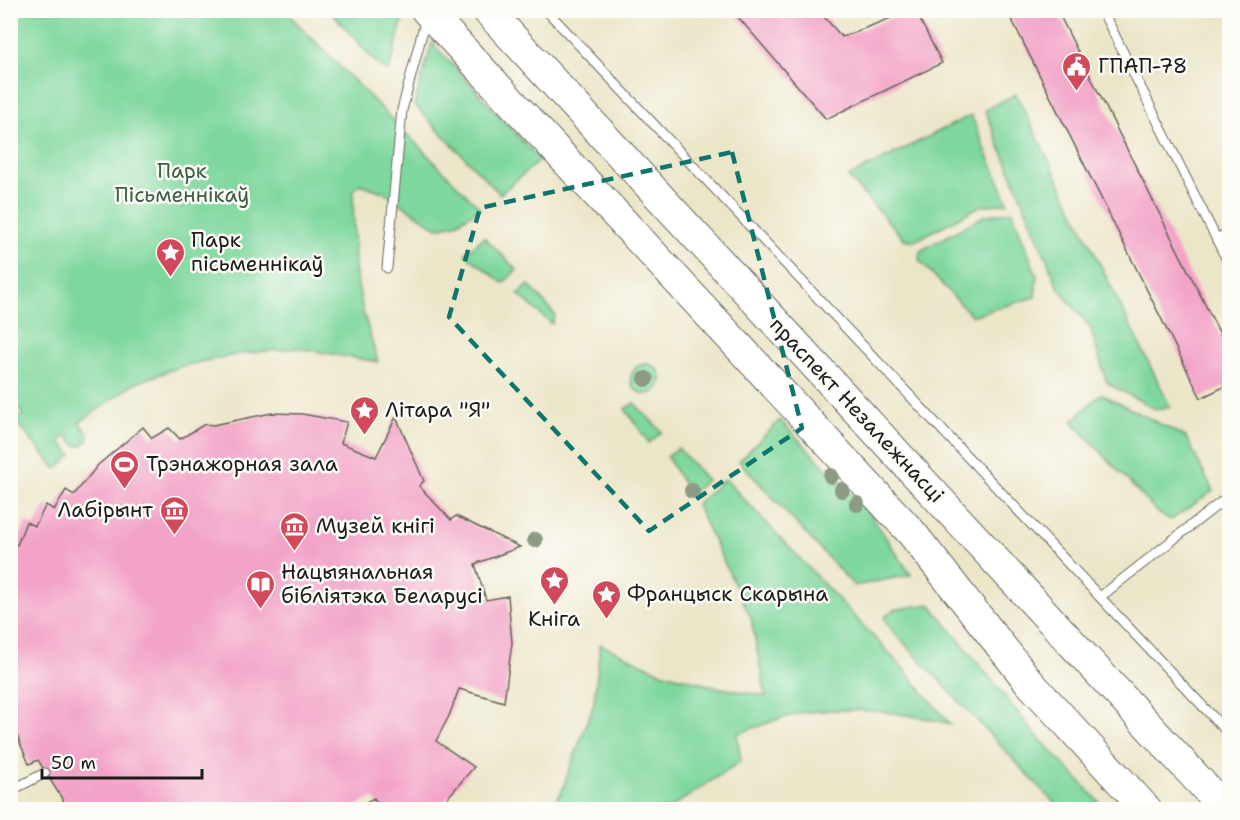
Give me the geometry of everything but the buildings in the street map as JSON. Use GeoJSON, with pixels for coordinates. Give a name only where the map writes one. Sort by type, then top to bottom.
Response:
{"type":"FeatureCollection","features":[{"type":"Feature","properties":{"kind":"main road","name":"праспект Незалежнасці"},"geometry":{"type":"LineString","coordinates":[[487,10],[1226,810]]}},
{"type":"Feature","properties":{"kind":"main road","name":"праспект Незалежнасці"},"geometry":{"type":"LineString","coordinates":[[427,11],[911,532],[1030,683],[1147,810]]}},
{"type":"Feature","properties":{"kind":"lane"},"geometry":{"type":"LineString","coordinates":[[546,10],[1230,735]]}},
{"type":"Feature","properties":{"kind":"lane"},"geometry":{"type":"LineString","coordinates":[[1102,10],[1230,266]]}},
{"type":"Feature","properties":{"kind":"lane"},"geometry":{"type":"LineString","coordinates":[[387,268],[402,110],[427,11]]}},
{"type":"Feature","properties":{"kind":"lane"},"geometry":{"type":"LineString","coordinates":[[1217,238],[1230,231]]}},
{"type":"Feature","properties":{"kind":"lane"},"geometry":{"type":"LineString","coordinates":[[1100,597],[1230,495]]}},
{"type":"Feature","properties":{"kind":"lane"},"geometry":{"type":"LineString","coordinates":[[10,791],[45,773]]}},
{"type":"Feature","properties":{"kind":"highlighted area"},"geometry":{"type":"Polygon","coordinates":[[[732,152],[802,428],[649,531],[449,317],[480,208],[732,152]]]}},
{"type":"Feature","properties":{"kind":"green space","name":"Парк Пісьменнікаў"},"geometry":{"type":"Polygon","coordinates":[[[11,11],[285,11],[480,208],[455,224],[437,228],[383,192],[360,184],[353,190],[355,269],[363,311],[378,362],[297,348],[239,354],[182,366],[134,384],[79,423],[88,433],[88,441],[81,446],[75,445],[66,435],[60,441],[72,455],[56,469],[15,421],[23,414],[13,402],[11,405],[11,11]]]}},
{"type":"Feature","properties":{"kind":"green space"},"geometry":{"type":"Polygon","coordinates":[[[330,11],[395,11],[403,19],[389,71],[379,66],[330,11]]]}},
{"type":"Feature","properties":{"kind":"green space"},"geometry":{"type":"Polygon","coordinates":[[[432,43],[540,160],[500,194],[414,105],[432,43]]]}},
{"type":"Feature","properties":{"kind":"green space"},"geometry":{"type":"Polygon","coordinates":[[[1016,94],[1170,406],[1157,410],[1107,383],[1090,327],[1059,289],[985,110],[1016,94]]]}},
{"type":"Feature","properties":{"kind":"green space"},"geometry":{"type":"Polygon","coordinates":[[[971,115],[1008,203],[980,206],[915,241],[904,239],[848,177],[971,115]]]}},
{"type":"Feature","properties":{"kind":"green space"},"geometry":{"type":"Polygon","coordinates":[[[1012,211],[1037,276],[1035,297],[972,316],[919,260],[920,251],[984,216],[1012,211]]]}},
{"type":"Feature","properties":{"kind":"green space"},"geometry":{"type":"Polygon","coordinates":[[[484,237],[517,270],[503,283],[465,254],[484,237]]]}},
{"type":"Feature","properties":{"kind":"green space"},"geometry":{"type":"Polygon","coordinates":[[[529,285],[555,315],[552,324],[518,294],[529,285]]]}},
{"type":"Feature","properties":{"kind":"green space"},"geometry":{"type":"Polygon","coordinates":[[[646,364],[657,368],[661,379],[657,390],[646,394],[635,390],[631,379],[635,368],[646,364]]]}},
{"type":"Feature","properties":{"kind":"green space"},"geometry":{"type":"Polygon","coordinates":[[[1101,394],[1186,437],[1213,491],[1171,520],[1159,514],[1072,421],[1101,394]]]}},
{"type":"Feature","properties":{"kind":"green space"},"geometry":{"type":"Polygon","coordinates":[[[634,403],[662,432],[649,443],[625,409],[634,403]]]}},
{"type":"Feature","properties":{"kind":"green space"},"geometry":{"type":"Polygon","coordinates":[[[780,420],[870,514],[911,575],[854,586],[739,461],[780,420]]]}},
{"type":"Feature","properties":{"kind":"green space"},"geometry":{"type":"Polygon","coordinates":[[[678,448],[707,480],[690,495],[667,457],[678,448]]]}},
{"type":"Feature","properties":{"kind":"green space"},"geometry":{"type":"Polygon","coordinates":[[[725,479],[903,668],[950,724],[901,714],[867,711],[833,710],[797,714],[737,734],[741,761],[669,809],[549,809],[561,793],[594,703],[600,644],[661,672],[716,687],[766,696],[751,618],[696,504],[725,479]]]}},
{"type":"Feature","properties":{"kind":"green space"},"geometry":{"type":"Polygon","coordinates":[[[930,604],[1036,735],[1106,809],[1060,809],[891,629],[884,618],[893,610],[930,604]]]}},
{"type":"Feature","properties":{"kind":"place","name":"ГПАП-78"},"geometry":{"type":"Point","coordinates":[1077,92]}},
{"type":"Feature","properties":{"kind":"place","name":"Парк пісьменнікаў"},"geometry":{"type":"Point","coordinates":[170,278]}},
{"type":"Feature","properties":{"kind":"place","name":"Літара \"Я\""},"geometry":{"type":"Point","coordinates":[364,436]}},
{"type":"Feature","properties":{"kind":"place","name":"Трэнажорная зала"},"geometry":{"type":"Point","coordinates":[125,490]}},
{"type":"Feature","properties":{"kind":"place","name":"Лабірынт"},"geometry":{"type":"Point","coordinates":[174,536]}},
{"type":"Feature","properties":{"kind":"place","name":"Музей кнігі"},"geometry":{"type":"Point","coordinates":[295,552]}},
{"type":"Feature","properties":{"kind":"place","name":"Кніга"},"geometry":{"type":"Point","coordinates":[554,606]}},
{"type":"Feature","properties":{"kind":"place","name":"Нацыянальная бібліятэка Беларусі"},"geometry":{"type":"Point","coordinates":[260,610]}},
{"type":"Feature","properties":{"kind":"place","name":"Францыск Скарына"},"geometry":{"type":"Point","coordinates":[606,620]}}]}
